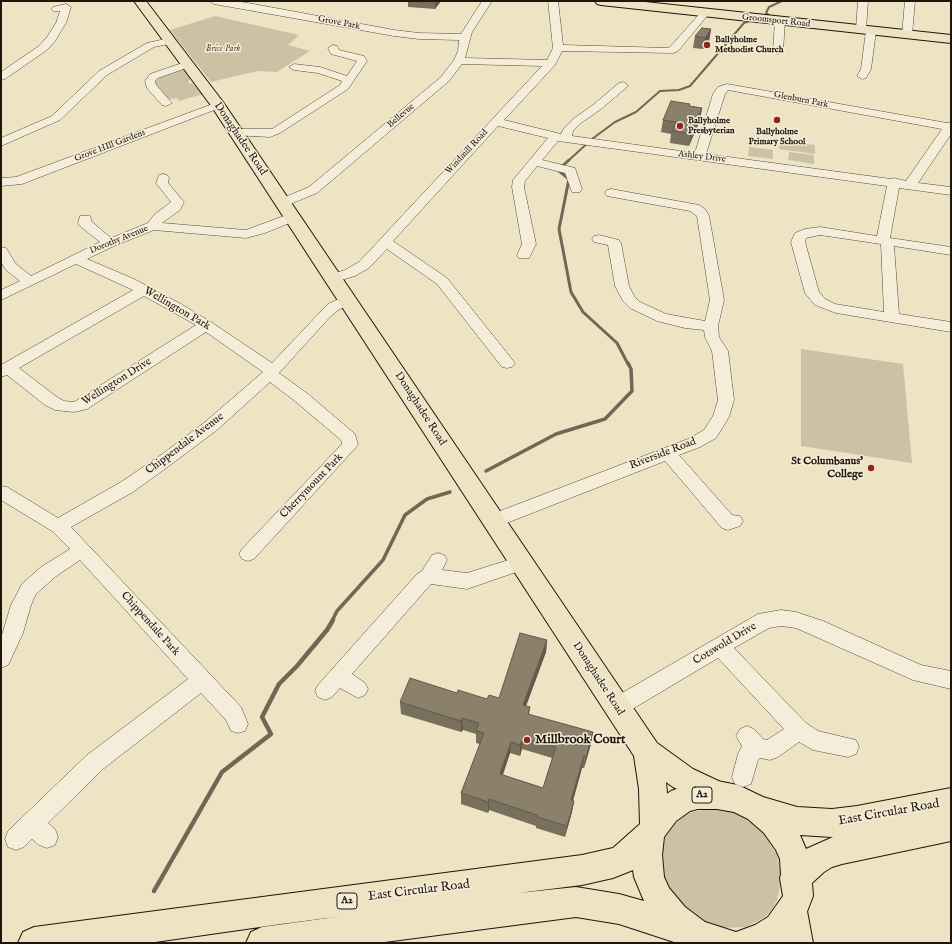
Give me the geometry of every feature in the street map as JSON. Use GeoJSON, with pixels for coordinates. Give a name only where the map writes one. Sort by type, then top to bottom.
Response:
{"type":"FeatureCollection","features":[{"type":"Feature","properties":{"kind":"main road","name":"Donaghadee Road"},"geometry":{"type":"LineString","coordinates":[[141,1],[218,105],[647,752],[683,778],[717,795]]}},
{"type":"Feature","properties":{"kind":"main road","name":"Groomsport Road"},"geometry":{"type":"LineString","coordinates":[[601,1],[654,4],[705,13],[951,39]]}},
{"type":"Feature","properties":{"kind":"main road"},"geometry":{"type":"LineString","coordinates":[[647,752],[653,790],[652,830],[646,855],[649,877],[658,899],[674,918],[713,940]]}},
{"type":"Feature","properties":{"kind":"main road","name":"A2"},"geometry":{"type":"LineString","coordinates":[[652,830],[666,811],[681,801],[698,795],[717,795],[738,800],[758,809],[774,823],[787,840],[795,859],[795,878],[798,896],[792,911],[779,928],[761,940],[746,943]]}},
{"type":"Feature","properties":{"kind":"main road","name":"East Circular Road"},"geometry":{"type":"LineString","coordinates":[[758,809],[797,821],[832,823],[857,820],[951,802]]}},
{"type":"Feature","properties":{"kind":"main road"},"geometry":{"type":"LineString","coordinates":[[795,878],[813,861],[825,854],[842,849],[951,827]]}},
{"type":"Feature","properties":{"kind":"main road","name":"East Circular Road"},"geometry":{"type":"LineString","coordinates":[[34,943],[582,870],[624,859],[652,830]]}},
{"type":"Feature","properties":{"kind":"main road"},"geometry":{"type":"LineString","coordinates":[[262,943],[576,902],[619,909],[713,940]]}},
{"type":"Feature","properties":{"kind":"main road"},"geometry":{"type":"LineString","coordinates":[[792,911],[797,943]]}},
{"type":"Feature","properties":{"kind":"street","name":"Grove Park"},"geometry":{"type":"LineString","coordinates":[[214,1],[400,34],[464,37]]}},
{"type":"Feature","properties":{"kind":"street","name":"Bellevue"},"geometry":{"type":"LineString","coordinates":[[288,210],[299,198],[313,190],[445,79],[459,60],[463,51],[464,37],[487,1]]}},
{"type":"Feature","properties":{"kind":"street"},"geometry":{"type":"LineString","coordinates":[[553,1],[558,48],[668,51],[674,49],[705,13]]}},
{"type":"Feature","properties":{"kind":"street"},"geometry":{"type":"LineString","coordinates":[[862,1],[866,30],[866,69],[862,76]]}},
{"type":"Feature","properties":{"kind":"street"},"geometry":{"type":"LineString","coordinates":[[907,35],[910,1]]}},
{"type":"Feature","properties":{"kind":"street"},"geometry":{"type":"LineString","coordinates":[[1,77],[43,48],[51,39],[61,23],[66,7],[56,9]]}},
{"type":"Feature","properties":{"kind":"street"},"geometry":{"type":"LineString","coordinates":[[778,51],[780,21]]}},
{"type":"Feature","properties":{"kind":"street"},"geometry":{"type":"LineString","coordinates":[[1,142],[56,118],[103,73],[151,45],[170,40]]}},
{"type":"Feature","properties":{"kind":"street"},"geometry":{"type":"LineString","coordinates":[[236,133],[270,133],[344,87],[362,61],[360,58],[335,52],[333,48]]}},
{"type":"Feature","properties":{"kind":"street","name":"Windmill Road"},"geometry":{"type":"LineString","coordinates":[[334,278],[350,273],[364,265],[551,63],[558,48]]}},
{"type":"Feature","properties":{"kind":"street"},"geometry":{"type":"LineString","coordinates":[[459,60],[551,63]]}},
{"type":"Feature","properties":{"kind":"street"},"geometry":{"type":"LineString","coordinates":[[166,103],[151,86],[150,81],[154,76],[188,64]]}},
{"type":"Feature","properties":{"kind":"street"},"geometry":{"type":"LineString","coordinates":[[294,67],[320,70],[349,80]]}},
{"type":"Feature","properties":{"kind":"street"},"geometry":{"type":"LineString","coordinates":[[524,255],[529,244],[518,187],[519,180],[534,162],[577,121],[597,107],[623,85]]}},
{"type":"Feature","properties":{"kind":"street","name":"Glenburn Park"},"geometry":{"type":"LineString","coordinates":[[700,156],[719,94],[722,89],[728,87],[950,126]]}},
{"type":"Feature","properties":{"kind":"street","name":"Grove HIll Gardens"},"geometry":{"type":"LineString","coordinates":[[1,182],[18,181],[218,105]]}},
{"type":"Feature","properties":{"kind":"street","name":"Ashley Drive"},"geometry":{"type":"LineString","coordinates":[[496,122],[560,138],[591,143],[700,156],[910,184],[951,191]]}},
{"type":"Feature","properties":{"kind":"street"},"geometry":{"type":"LineString","coordinates":[[910,184],[950,126]]}},
{"type":"Feature","properties":{"kind":"street"},"geometry":{"type":"LineString","coordinates":[[534,162],[571,171],[576,189]]}},
{"type":"Feature","properties":{"kind":"street"},"geometry":{"type":"LineString","coordinates":[[154,226],[159,218],[175,207],[178,202],[162,183],[163,178]]}},
{"type":"Feature","properties":{"kind":"street"},"geometry":{"type":"LineString","coordinates":[[892,318],[886,243],[883,238],[894,182]]}},
{"type":"Feature","properties":{"kind":"street","name":"Riverside Road"},"geometry":{"type":"LineString","coordinates":[[493,521],[694,443],[710,434],[721,418],[726,400],[720,351],[712,337],[711,326],[717,300],[705,223],[700,212],[694,208],[671,203],[611,193]]}},
{"type":"Feature","properties":{"kind":"street","name":"Dorothy Avenue"},"geometry":{"type":"LineString","coordinates":[[1,296],[109,243],[154,226],[246,234],[260,230],[288,210]]}},
{"type":"Feature","properties":{"kind":"street"},"geometry":{"type":"LineString","coordinates":[[85,219],[85,222],[109,243]]}},
{"type":"Feature","properties":{"kind":"street"},"geometry":{"type":"LineString","coordinates":[[951,251],[886,243],[820,231],[810,232],[800,236],[798,242],[812,293],[820,302],[841,310],[951,327]]}},
{"type":"Feature","properties":{"kind":"street"},"geometry":{"type":"LineString","coordinates":[[599,239],[614,243],[622,286],[628,298],[635,305],[662,318],[685,323],[711,326]]}},
{"type":"Feature","properties":{"kind":"street"},"geometry":{"type":"LineString","coordinates":[[386,242],[442,281],[507,363]]}},
{"type":"Feature","properties":{"kind":"street"},"geometry":{"type":"LineString","coordinates":[[1,251],[11,267],[30,282]]}},
{"type":"Feature","properties":{"kind":"street","name":"Wellington Park"},"geometry":{"type":"LineString","coordinates":[[75,259],[143,290],[206,326],[271,372]]}},
{"type":"Feature","properties":{"kind":"street"},"geometry":{"type":"LineString","coordinates":[[5,370],[143,290]]}},
{"type":"Feature","properties":{"kind":"street","name":"Chippendale Avenue"},"geometry":{"type":"LineString","coordinates":[[58,526],[127,487],[211,426],[271,372],[324,314],[333,307],[348,300]]}},
{"type":"Feature","properties":{"kind":"street","name":"Wellington Drive"},"geometry":{"type":"LineString","coordinates":[[5,370],[51,401],[61,406],[74,407],[81,405],[206,326]]}},
{"type":"Feature","properties":{"kind":"street","name":"Cherrymount Park"},"geometry":{"type":"LineString","coordinates":[[248,554],[350,445],[349,438],[271,372]]}},
{"type":"Feature","properties":{"kind":"street"},"geometry":{"type":"LineString","coordinates":[[668,453],[728,523],[734,521]]}},
{"type":"Feature","properties":{"kind":"street"},"geometry":{"type":"LineString","coordinates":[[1,492],[58,526]]}},
{"type":"Feature","properties":{"kind":"street","name":"Chippendale Park"},"geometry":{"type":"LineString","coordinates":[[58,526],[82,550],[201,681],[234,714],[238,724]]}},
{"type":"Feature","properties":{"kind":"street"},"geometry":{"type":"LineString","coordinates":[[1,659],[13,632],[21,605],[29,589],[48,572],[82,550]]}},
{"type":"Feature","properties":{"kind":"street"},"geometry":{"type":"LineString","coordinates":[[325,691],[424,579],[429,576],[438,560]]}},
{"type":"Feature","properties":{"kind":"street"},"geometry":{"type":"LineString","coordinates":[[429,576],[467,581],[521,562]]}},
{"type":"Feature","properties":{"kind":"street","name":"Cotswold Drive"},"geometry":{"type":"LineString","coordinates":[[617,707],[764,620],[781,618],[796,620],[816,628],[920,674],[951,680]]}},
{"type":"Feature","properties":{"kind":"street"},"geometry":{"type":"LineString","coordinates":[[720,647],[799,730],[813,740],[848,748]]}},
{"type":"Feature","properties":{"kind":"street"},"geometry":{"type":"LineString","coordinates":[[338,676],[358,689]]}},
{"type":"Feature","properties":{"kind":"street"},"geometry":{"type":"LineString","coordinates":[[32,833],[95,762],[201,681]]}},
{"type":"Feature","properties":{"kind":"street"},"geometry":{"type":"LineString","coordinates":[[743,778],[752,742],[770,750],[799,730]]}},
{"type":"Feature","properties":{"kind":"green space","name":"Brice Park"},"geometry":{"type":"Polygon","coordinates":[[[215,16],[299,35],[288,45],[310,51],[277,72],[258,71],[211,82],[170,30],[215,16]]]}},
{"type":"Feature","properties":{"kind":"green space"},"geometry":{"type":"Polygon","coordinates":[[[184,69],[190,77],[190,80],[188,81],[190,84],[192,83],[203,94],[179,101],[177,98],[168,99],[156,84],[156,78],[184,69]]]}},
{"type":"Feature","properties":{"kind":"green space"},"geometry":{"type":"Polygon","coordinates":[[[779,141],[815,145],[815,154],[779,149],[779,141]]]}},
{"type":"Feature","properties":{"kind":"green space"},"geometry":{"type":"Polygon","coordinates":[[[749,147],[773,150],[773,159],[748,156],[749,147]]]}},
{"type":"Feature","properties":{"kind":"green space"},"geometry":{"type":"Polygon","coordinates":[[[789,152],[814,155],[814,164],[788,160],[789,152]]]}},
{"type":"Feature","properties":{"kind":"green space"},"geometry":{"type":"Polygon","coordinates":[[[801,349],[903,364],[912,463],[801,446],[801,349]]]}},
{"type":"Feature","properties":{"kind":"green space"},"geometry":{"type":"Polygon","coordinates":[[[710,809],[733,812],[754,824],[763,833],[777,854],[782,878],[777,900],[765,917],[746,927],[720,928],[706,924],[675,900],[664,879],[661,868],[662,844],[666,835],[672,826],[688,813],[710,809]]]}},
{"type":"Feature","properties":{"kind":"building"},"geometry":{"type":"Polygon","coordinates":[[[702,28],[711,29],[705,38],[695,36],[702,28]]]}},
{"type":"Feature","properties":{"kind":"building"},"geometry":{"type":"Polygon","coordinates":[[[671,101],[690,104],[689,106],[702,108],[691,134],[672,131],[676,122],[663,120],[671,101]]]}},
{"type":"Feature","properties":{"kind":"building","name":"Millbrook Court"},"geometry":{"type":"Polygon","coordinates":[[[520,633],[547,640],[523,705],[530,707],[528,714],[593,732],[571,800],[574,801],[567,826],[537,817],[537,815],[489,799],[488,802],[461,793],[484,733],[476,731],[479,723],[462,718],[461,721],[400,702],[410,678],[457,693],[458,690],[487,699],[489,695],[499,698],[520,633]],[[523,738],[520,745],[511,742],[500,774],[543,788],[556,747],[523,738]]]}},
{"type":"Feature","properties":{"kind":"waterway"},"geometry":{"type":"LineString","coordinates":[[769,15],[766,13],[769,7],[782,1]]}},
{"type":"Feature","properties":{"kind":"waterway"},"geometry":{"type":"LineString","coordinates":[[568,161],[592,139],[615,122],[636,112],[660,91],[679,90],[690,86],[744,23],[750,21]]}},
{"type":"Feature","properties":{"kind":"waterway"},"geometry":{"type":"LineString","coordinates":[[569,160],[558,170],[569,179],[559,229],[571,292],[583,312],[617,343],[628,364]]}},
{"type":"Feature","properties":{"kind":"waterway"},"geometry":{"type":"LineString","coordinates":[[486,471],[556,434],[605,419],[632,391],[631,369],[628,363]]}},
{"type":"Feature","properties":{"kind":"waterway"},"geometry":{"type":"LineString","coordinates":[[332,621],[337,611],[383,560],[405,515],[427,499],[450,492]]}},
{"type":"Feature","properties":{"kind":"waterway"},"geometry":{"type":"LineString","coordinates":[[154,891],[222,772],[271,734],[262,717],[279,684],[297,666],[327,630],[333,620]]}},
{"type":"Feature","properties":{"kind":"place","name":"Ballyholme Methodist Church"},"geometry":{"type":"Point","coordinates":[707,45]}},
{"type":"Feature","properties":{"kind":"place","name":"Ballyholme Primary School"},"geometry":{"type":"Point","coordinates":[777,120]}},
{"type":"Feature","properties":{"kind":"place","name":"Ballyholme Presbyterian"},"geometry":{"type":"Point","coordinates":[680,126]}},
{"type":"Feature","properties":{"kind":"place","name":"St Columbanus' College"},"geometry":{"type":"Point","coordinates":[871,468]}},
{"type":"Feature","properties":{"kind":"place","name":"Millbrook Court"},"geometry":{"type":"Point","coordinates":[527,740]}}]}
